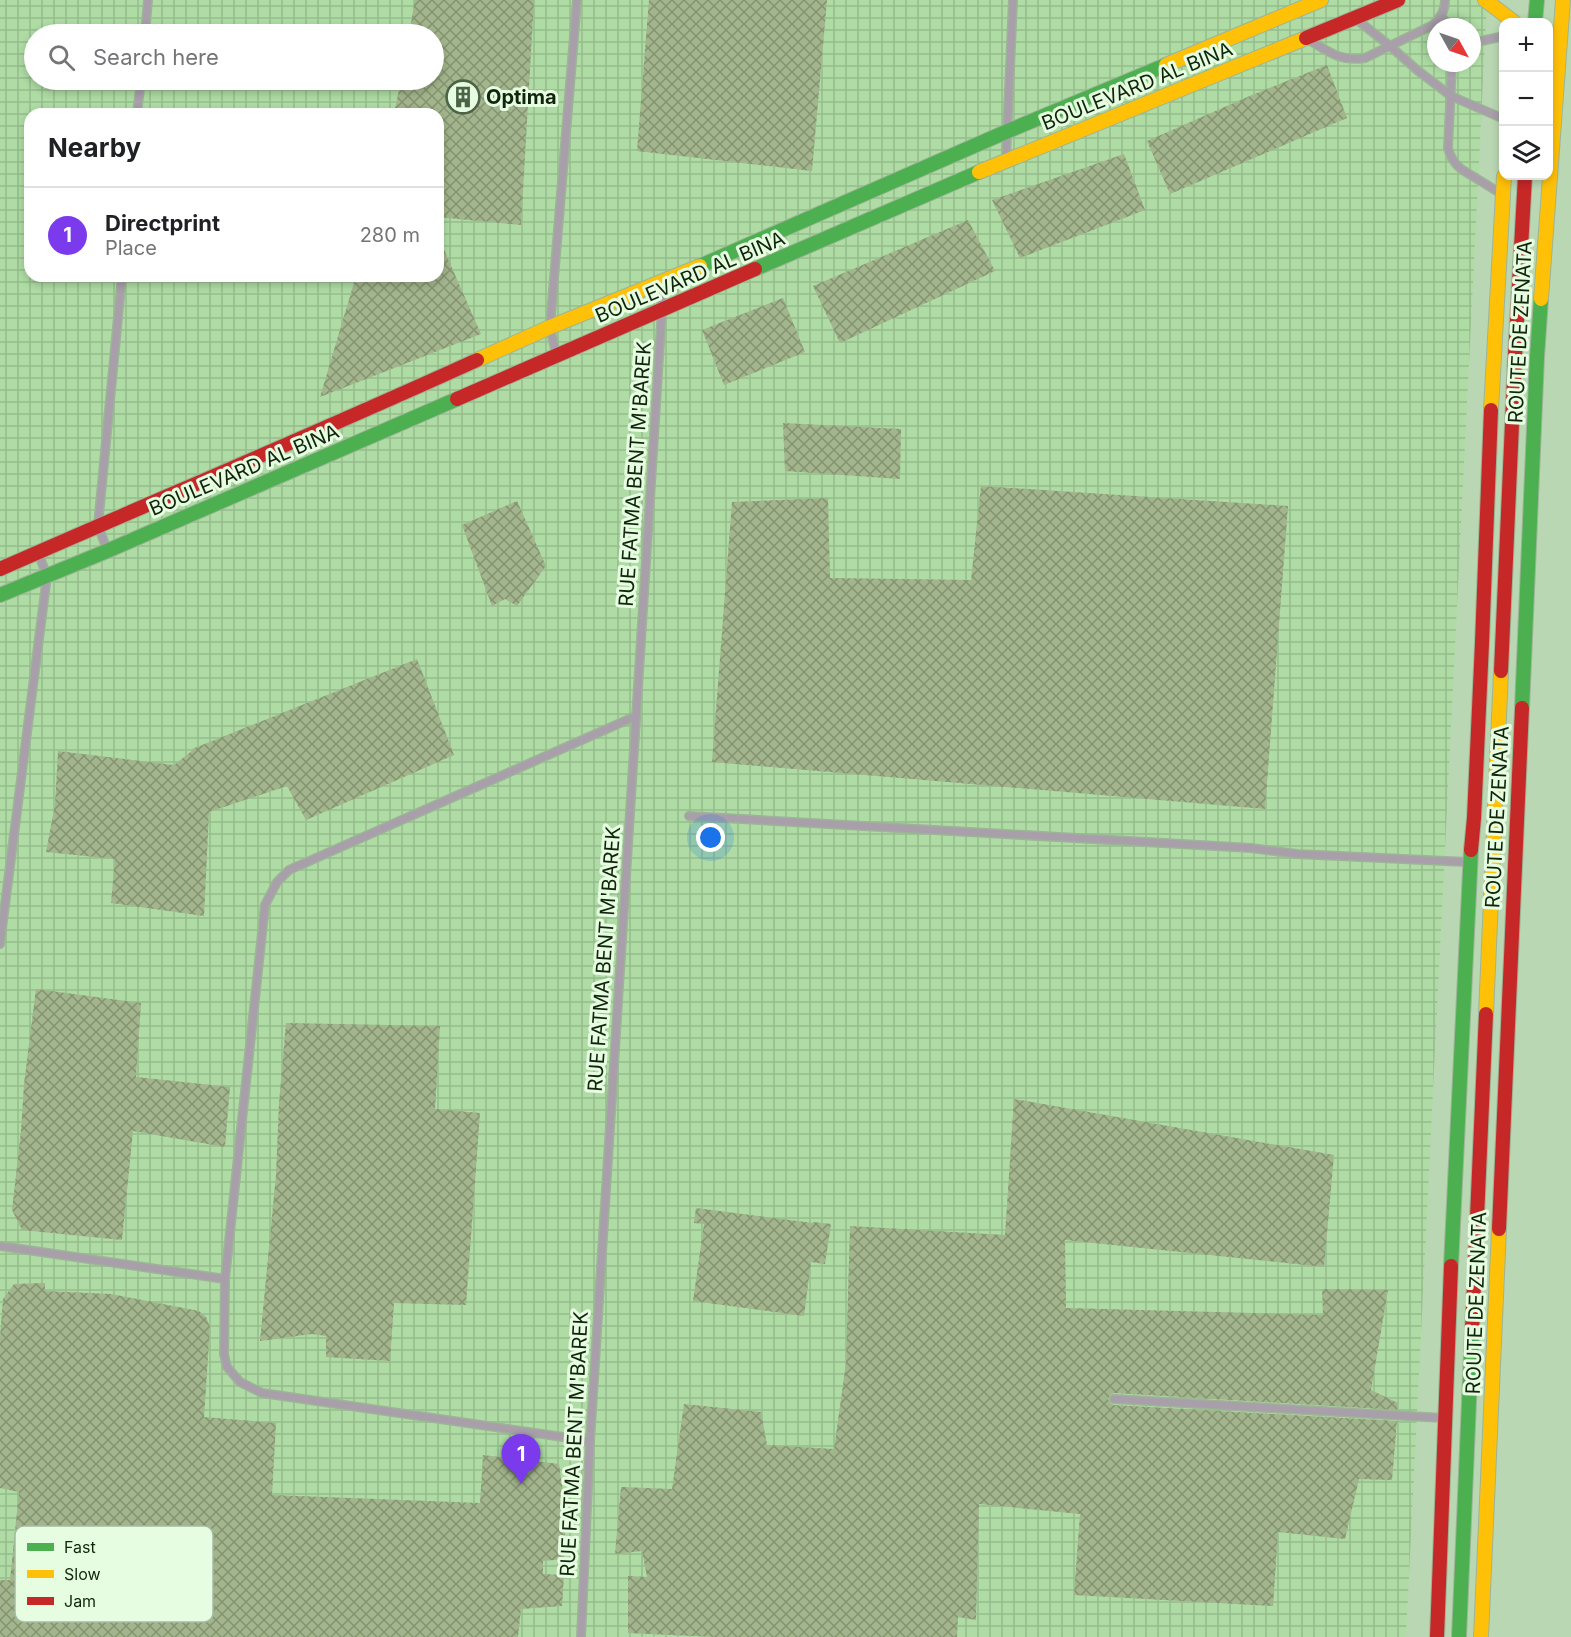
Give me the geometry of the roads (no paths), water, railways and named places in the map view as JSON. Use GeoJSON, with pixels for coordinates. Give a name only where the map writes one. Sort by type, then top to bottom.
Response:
{"type":"FeatureCollection","features":[{"type":"Feature","properties":{"kind":"main road","name":"BOULEVARD AL BINA"},"geometry":{"type":"LineString","coordinates":[[0,568],[361,413],[550,327],[660,283],[1008,131],[1322,0]]}},
{"type":"Feature","properties":{"kind":"main road","name":"BOULEVARD AL BINA"},"geometry":{"type":"LineString","coordinates":[[0,595],[107,551],[1006,160],[1398,0]]}},
{"type":"Feature","properties":{"kind":"main road"},"geometry":{"type":"LineString","coordinates":[[1485,0],[1501,11],[1518,16]]}},
{"type":"Feature","properties":{"kind":"main road"},"geometry":{"type":"LineString","coordinates":[[1535,18],[1537,0]]}},
{"type":"Feature","properties":{"kind":"main road","name":"ROUTE DE ZENATA"},"geometry":{"type":"LineString","coordinates":[[1481,1637],[1537,357],[1563,0]]}},
{"type":"Feature","properties":{"kind":"main road","name":"ROUTE DE ZENATA"},"geometry":{"type":"LineString","coordinates":[[1437,1637],[1450,1288],[1481,655],[1493,354],[1504,180]]}},
{"type":"Feature","properties":{"kind":"main road","name":"ROUTE DE ZENATA"},"geometry":{"type":"LineString","coordinates":[[1447,1637],[1502,354],[1513,180]]}},
{"type":"Feature","properties":{"kind":"main road","name":"ROUTE DE ZENATA"},"geometry":{"type":"LineString","coordinates":[[1459,1637],[1515,356],[1525,180]]}},
{"type":"Feature","properties":{"kind":"lane"},"geometry":{"type":"LineString","coordinates":[[146,24],[148,0]]}},
{"type":"Feature","properties":{"kind":"lane"},"geometry":{"type":"LineString","coordinates":[[556,356],[550,327],[577,0]]}},
{"type":"Feature","properties":{"kind":"lane"},"geometry":{"type":"LineString","coordinates":[[1006,160],[1013,0]]}},
{"type":"Feature","properties":{"kind":"lane"},"geometry":{"type":"LineString","coordinates":[[1304,38],[1340,58],[1348,60],[1365,58],[1432,25],[1441,16],[1445,0]]}},
{"type":"Feature","properties":{"kind":"lane"},"geometry":{"type":"LineString","coordinates":[[1354,18],[1451,96],[1499,117]]}},
{"type":"Feature","properties":{"kind":"lane"},"geometry":{"type":"LineString","coordinates":[[1481,41],[1499,37]]}},
{"type":"Feature","properties":{"kind":"lane"},"geometry":{"type":"LineString","coordinates":[[1452,72],[1448,148],[1452,160],[1461,169],[1503,195]]}},
{"type":"Feature","properties":{"kind":"lane"},"geometry":{"type":"LineString","coordinates":[[138,108],[140,90]]}},
{"type":"Feature","properties":{"kind":"lane"},"geometry":{"type":"LineString","coordinates":[[107,551],[98,525],[121,282]]}},
{"type":"Feature","properties":{"kind":"lane","name":"RUE FATMA BENT M'BAREK"},"geometry":{"type":"LineString","coordinates":[[581,1637],[590,1441],[662,310],[660,283]]}},
{"type":"Feature","properties":{"kind":"lane"},"geometry":{"type":"LineString","coordinates":[[0,944],[47,576],[39,553]]}},
{"type":"Feature","properties":{"kind":"lane"},"geometry":{"type":"LineString","coordinates":[[590,1441],[262,1393],[240,1382],[227,1367],[224,1354],[225,1280],[265,905],[277,882],[289,870],[636,716]]}},
{"type":"Feature","properties":{"kind":"lane"},"geometry":{"type":"LineString","coordinates":[[688,816],[1251,848],[1297,854],[1470,862]]}},
{"type":"Feature","properties":{"kind":"lane"},"geometry":{"type":"LineString","coordinates":[[0,1246],[225,1280]]}},
{"type":"Feature","properties":{"kind":"lane"},"geometry":{"type":"LineString","coordinates":[[1114,1399],[1446,1418]]}},
{"type":"Feature","properties":{"kind":"place","name":"Optima"},"geometry":{"type":"Point","coordinates":[463,97]}},
{"type":"Feature","properties":{"kind":"place","name":"Directprint"},"geometry":{"type":"Point","coordinates":[521,1484]}}]}
